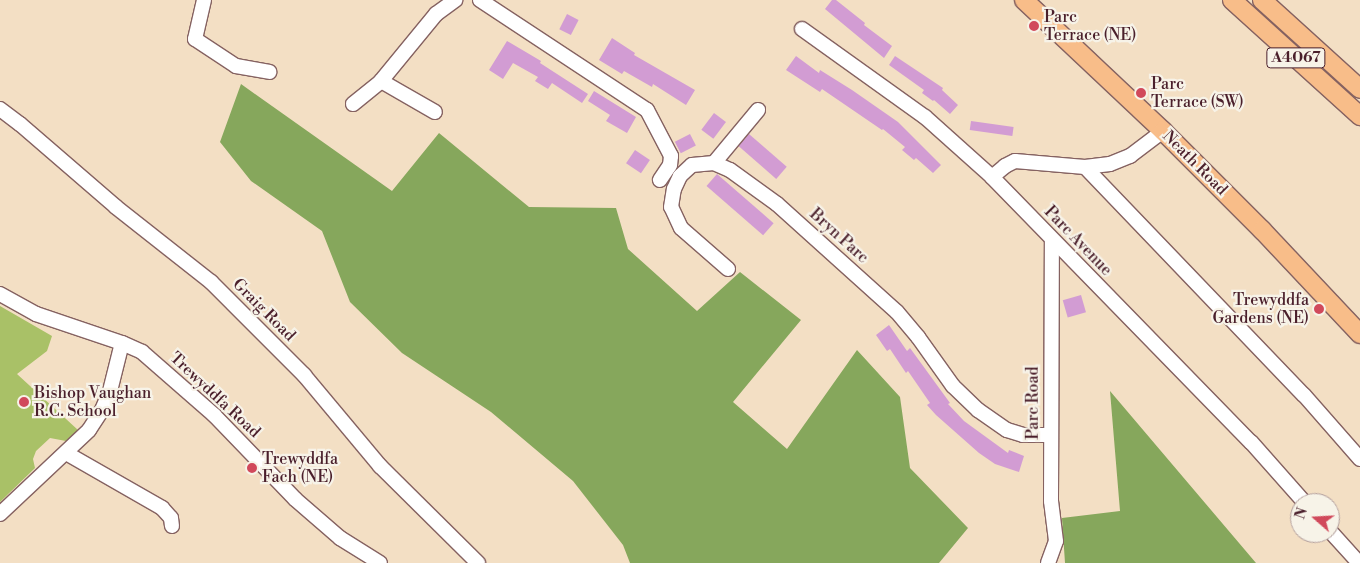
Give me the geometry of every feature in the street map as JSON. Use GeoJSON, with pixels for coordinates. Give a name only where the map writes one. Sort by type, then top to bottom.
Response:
{"type":"FeatureCollection","features":[{"type":"Feature","properties":{"kind":"main road","name":"Neath Road"},"geometry":{"type":"LineString","coordinates":[[1024,0],[1163,131],[1262,230],[1360,334]]}},
{"type":"Feature","properties":{"kind":"main road","name":"A4067"},"geometry":{"type":"LineString","coordinates":[[1232,0],[1360,116]]}},
{"type":"Feature","properties":{"kind":"main road","name":"A4067"},"geometry":{"type":"LineString","coordinates":[[1262,0],[1360,88]]}},
{"type":"Feature","properties":{"kind":"street"},"geometry":{"type":"LineString","coordinates":[[204,0],[196,39],[236,66],[269,72]]}},
{"type":"Feature","properties":{"kind":"street"},"geometry":{"type":"LineString","coordinates":[[352,104],[381,81],[436,14],[455,0]]}},
{"type":"Feature","properties":{"kind":"street"},"geometry":{"type":"LineString","coordinates":[[480,0],[647,110],[671,156],[670,165],[660,180]]}},
{"type":"Feature","properties":{"kind":"street","name":"Parc Avenue"},"geometry":{"type":"LineString","coordinates":[[802,29],[925,117],[992,177],[1052,241],[1251,442],[1296,493]]}},
{"type":"Feature","properties":{"kind":"street"},"geometry":{"type":"LineString","coordinates":[[381,81],[435,112]]}},
{"type":"Feature","properties":{"kind":"street","name":"Graig Road"},"geometry":{"type":"LineString","coordinates":[[0,109],[225,295],[304,375],[380,466],[478,563]]}},
{"type":"Feature","properties":{"kind":"street"},"geometry":{"type":"LineString","coordinates":[[728,269],[681,228],[671,207],[674,189],[680,176],[692,165],[714,163],[758,110]]}},
{"type":"Feature","properties":{"kind":"street"},"geometry":{"type":"LineString","coordinates":[[992,177],[1004,166],[1015,161],[1085,167],[1110,164],[1130,156],[1163,131]]}},
{"type":"Feature","properties":{"kind":"street","name":"Bryn Parc"},"geometry":{"type":"LineString","coordinates":[[714,163],[730,170],[777,204],[897,312],[918,337],[953,386],[978,410],[1007,430],[1023,435],[1050,436]]}},
{"type":"Feature","properties":{"kind":"street"},"geometry":{"type":"LineString","coordinates":[[1085,167],[1304,395],[1360,459]]}},
{"type":"Feature","properties":{"kind":"street","name":"Parc Road"},"geometry":{"type":"LineString","coordinates":[[1048,563],[1056,542],[1051,501],[1050,436],[1052,241]]}},
{"type":"Feature","properties":{"kind":"street","name":"Trewyddfa Road"},"geometry":{"type":"LineString","coordinates":[[0,294],[36,314],[122,343],[142,352],[214,415],[295,499],[340,538],[380,563]]}},
{"type":"Feature","properties":{"kind":"street"},"geometry":{"type":"LineString","coordinates":[[0,514],[88,430],[102,410],[110,391],[122,343]]}},
{"type":"Feature","properties":{"kind":"street"},"geometry":{"type":"LineString","coordinates":[[66,453],[162,508],[171,518],[172,526]]}},
{"type":"Feature","properties":{"kind":"street"},"geometry":{"type":"LineString","coordinates":[[1340,542],[1359,563]]}},
{"type":"Feature","properties":{"kind":"green space"},"geometry":{"type":"Polygon","coordinates":[[[241,84],[392,191],[439,133],[529,207],[616,208],[628,249],[697,311],[740,272],[801,320],[733,402],[787,449],[857,350],[900,397],[910,468],[968,528],[939,563],[630,563],[623,545],[573,481],[491,412],[402,353],[350,302],[322,231],[251,181],[220,142],[241,84]]]}},
{"type":"Feature","properties":{"kind":"green space","name":"Bishop Vaughan R.C. School"},"geometry":{"type":"Polygon","coordinates":[[[0,306],[52,336],[47,351],[17,374],[78,430],[66,441],[50,438],[36,451],[33,459],[35,468],[0,502],[0,306]]]}},
{"type":"Feature","properties":{"kind":"green space"},"geometry":{"type":"Polygon","coordinates":[[[1110,391],[1256,563],[1065,563],[1062,518],[1120,511],[1110,391]]]}},
{"type":"Feature","properties":{"kind":"building"},"geometry":{"type":"Polygon","coordinates":[[[832,0],[836,0],[865,23],[864,25],[892,46],[884,58],[825,9],[832,0]]]}},
{"type":"Feature","properties":{"kind":"building"},"geometry":{"type":"Polygon","coordinates":[[[567,14],[579,20],[571,35],[559,29],[567,14]]]}},
{"type":"Feature","properties":{"kind":"building"},"geometry":{"type":"Polygon","coordinates":[[[612,38],[635,53],[634,55],[695,90],[686,105],[653,84],[652,87],[624,71],[622,74],[599,60],[612,38]]]}},
{"type":"Feature","properties":{"kind":"building"},"geometry":{"type":"Polygon","coordinates":[[[507,41],[541,61],[540,63],[588,94],[582,103],[552,83],[548,89],[535,81],[538,77],[513,63],[503,79],[489,70],[507,41]]]}},
{"type":"Feature","properties":{"kind":"building"},"geometry":{"type":"Polygon","coordinates":[[[796,56],[819,73],[820,70],[852,90],[898,122],[941,165],[933,173],[916,158],[914,160],[902,150],[905,147],[883,129],[822,89],[820,92],[786,70],[796,56]]]}},
{"type":"Feature","properties":{"kind":"building"},"geometry":{"type":"Polygon","coordinates":[[[895,56],[943,88],[942,90],[958,105],[950,114],[934,100],[922,93],[924,90],[889,65],[895,56]]]}},
{"type":"Feature","properties":{"kind":"building"},"geometry":{"type":"Polygon","coordinates":[[[594,91],[636,117],[627,133],[606,121],[610,115],[588,101],[594,91]]]}},
{"type":"Feature","properties":{"kind":"building"},"geometry":{"type":"Polygon","coordinates":[[[714,113],[726,122],[713,139],[701,130],[714,113]]]}},
{"type":"Feature","properties":{"kind":"building"},"geometry":{"type":"Polygon","coordinates":[[[971,121],[1014,127],[1012,136],[970,130],[971,121]]]}},
{"type":"Feature","properties":{"kind":"building"},"geometry":{"type":"Polygon","coordinates":[[[690,134],[696,146],[681,153],[675,142],[690,134]]]}},
{"type":"Feature","properties":{"kind":"building"},"geometry":{"type":"Polygon","coordinates":[[[749,134],[787,167],[776,179],[739,146],[749,134]]]}},
{"type":"Feature","properties":{"kind":"building"},"geometry":{"type":"Polygon","coordinates":[[[635,150],[650,160],[641,173],[626,163],[635,150]]]}},
{"type":"Feature","properties":{"kind":"building"},"geometry":{"type":"Polygon","coordinates":[[[717,174],[774,223],[763,235],[707,186],[717,174]]]}},
{"type":"Feature","properties":{"kind":"building"},"geometry":{"type":"Polygon","coordinates":[[[1081,295],[1086,312],[1068,318],[1063,300],[1081,295]]]}},
{"type":"Feature","properties":{"kind":"building"},"geometry":{"type":"Polygon","coordinates":[[[889,325],[907,351],[910,348],[950,403],[948,404],[964,421],[1008,453],[1009,450],[1024,456],[1019,472],[995,464],[979,453],[927,405],[930,403],[908,371],[906,373],[890,349],[887,351],[876,335],[889,325]]]}},
{"type":"Feature","properties":{"kind":"place","name":"Parc Terrace (NE)"},"geometry":{"type":"Point","coordinates":[1034,26]}},
{"type":"Feature","properties":{"kind":"place","name":"Parc Terrace (SW)"},"geometry":{"type":"Point","coordinates":[1141,93]}},
{"type":"Feature","properties":{"kind":"place","name":"Trewyddfa Gardens (NE)"},"geometry":{"type":"Point","coordinates":[1319,309]}},
{"type":"Feature","properties":{"kind":"place","name":"Bishop Vaughan R.C. School"},"geometry":{"type":"Point","coordinates":[24,402]}},
{"type":"Feature","properties":{"kind":"place","name":"Trewyddfa Fach (NE)"},"geometry":{"type":"Point","coordinates":[252,468]}}]}
